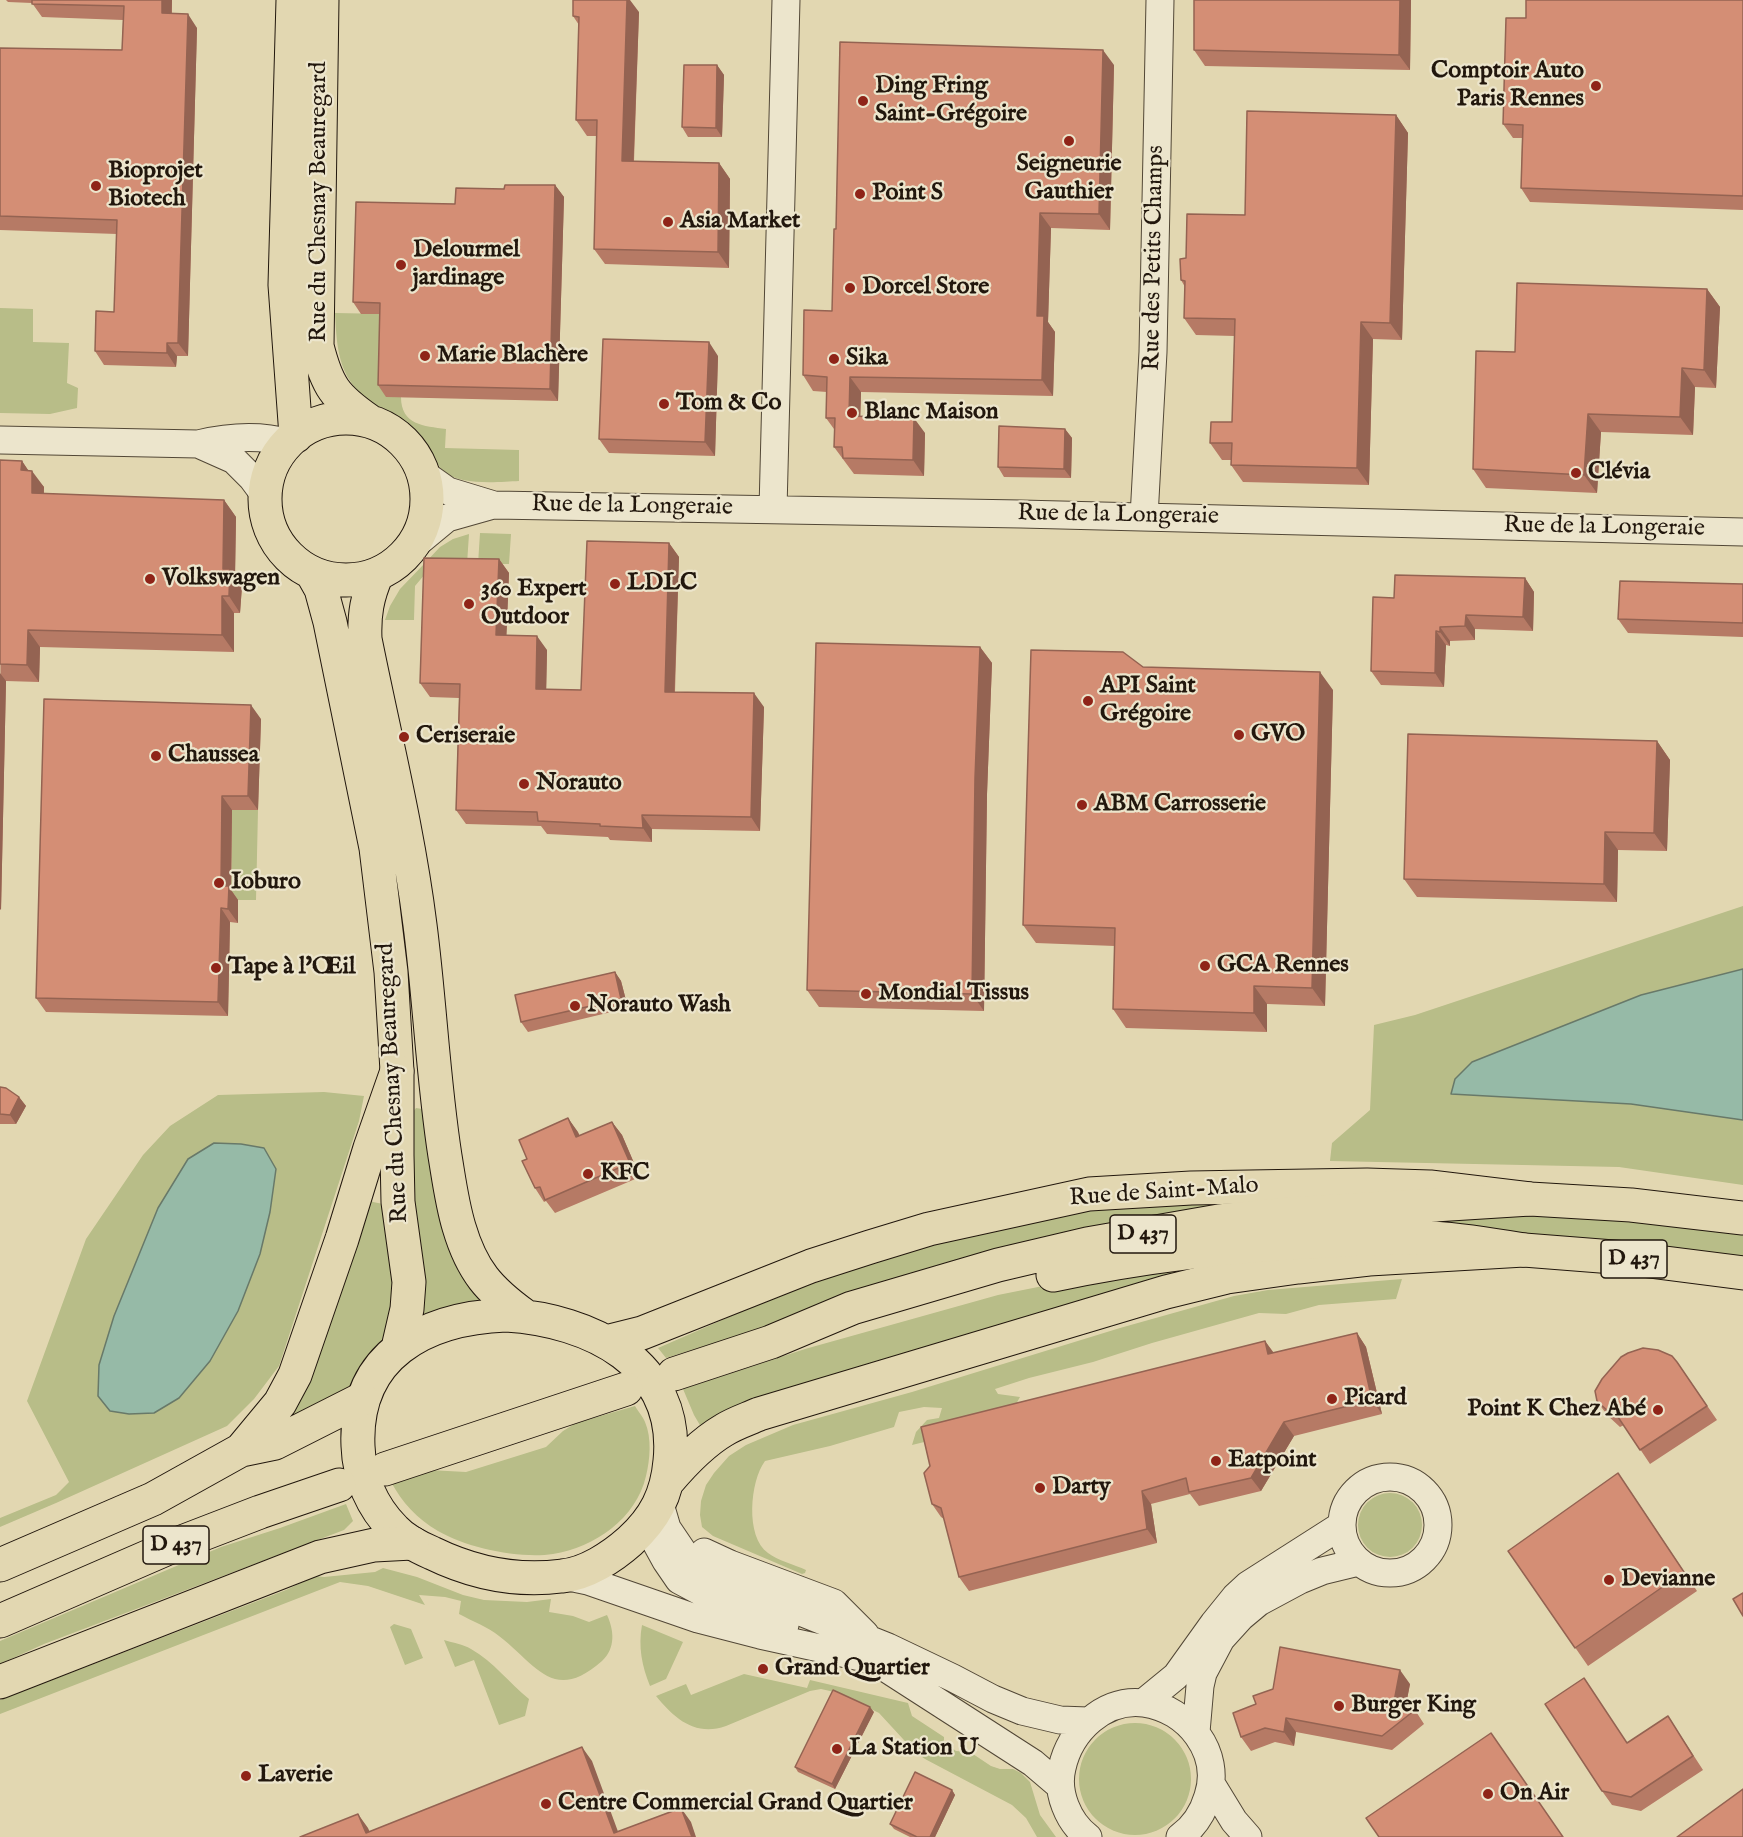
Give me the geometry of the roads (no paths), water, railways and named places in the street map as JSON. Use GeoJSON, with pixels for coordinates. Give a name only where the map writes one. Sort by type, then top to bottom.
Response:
{"type":"FeatureCollection","features":[{"type":"Feature","properties":{"kind":"main road","name":"Rue du Chesnay Beauregard"},"geometry":{"type":"LineString","coordinates":[[292,439],[285,285],[293,0]]}},
{"type":"Feature","properties":{"kind":"main road","name":"Rue du Chesnay Beauregard"},"geometry":{"type":"LineString","coordinates":[[322,0],[317,346],[322,367],[330,385],[345,404],[368,420]]}},
{"type":"Feature","properties":{"kind":"main road"},"geometry":{"type":"LineString","coordinates":[[330,419],[368,420],[387,428],[403,440],[416,456],[424,474],[428,499],[423,524],[412,547],[397,563],[377,574],[361,579],[328,578],[312,573],[292,560],[278,542],[268,520],[267,482],[272,468],[292,439],[312,425],[330,419]]}},
{"type":"Feature","properties":{"kind":"main road","name":"Rue du Chesnay Beauregard"},"geometry":{"type":"LineString","coordinates":[[312,573],[321,589],[330,622],[376,848],[391,972],[398,1071],[398,1202],[409,1282],[407,1309],[398,1348]]}},
{"type":"Feature","properties":{"kind":"main road","name":"Rue du Chesnay Beauregard"},"geometry":{"type":"LineString","coordinates":[[377,574],[367,602],[364,619],[365,639],[409,850],[420,927],[442,1134],[452,1198],[459,1228],[478,1273],[492,1290],[525,1316]]}},
{"type":"Feature","properties":{"kind":"main road"},"geometry":{"type":"LineString","coordinates":[[241,1450],[280,1403],[295,1375],[342,1239],[370,1148],[398,1071]]}},
{"type":"Feature","properties":{"kind":"main road","name":"Rue de Saint-Malo"},"geometry":{"type":"LineString","coordinates":[[606,1342],[642,1333],[811,1266],[870,1247],[941,1226],[1089,1194],[1161,1189],[1367,1185],[1430,1187],[1530,1199],[1631,1205],[1743,1218]]}},
{"type":"Feature","properties":{"kind":"main road","name":"D 437"},"geometry":{"type":"LineString","coordinates":[[674,1374],[771,1342],[852,1308],[976,1271],[1087,1244],[1219,1221],[1290,1214],[1530,1199]]}},
{"type":"Feature","properties":{"kind":"main road","name":"D 437"},"geometry":{"type":"LineString","coordinates":[[771,1342],[859,1324],[952,1296],[1004,1284],[1092,1267],[1224,1248],[1369,1239],[1432,1238],[1524,1250],[1626,1258],[1743,1274]]}},
{"type":"Feature","properties":{"kind":"main road"},"geometry":{"type":"LineString","coordinates":[[664,1493],[671,1451],[669,1430],[658,1394],[645,1373],[636,1364],[606,1342],[584,1331],[525,1316],[493,1316],[449,1323],[398,1348],[371,1381],[362,1399],[357,1432],[358,1453],[365,1483],[380,1513],[394,1530],[412,1543],[453,1562],[491,1574],[532,1578],[564,1576],[590,1568],[611,1556],[643,1529],[685,1461],[702,1445],[726,1428],[759,1414],[1166,1292],[1227,1277],[1369,1259],[1524,1250]]}},
{"type":"Feature","properties":{"kind":"main road"},"geometry":{"type":"LineString","coordinates":[[385,1469],[626,1389]]}},
{"type":"Feature","properties":{"kind":"main road"},"geometry":{"type":"LineString","coordinates":[[0,1565],[153,1499],[241,1450],[275,1443],[362,1399]]}},
{"type":"Feature","properties":{"kind":"main road","name":"D 437"},"geometry":{"type":"LineString","coordinates":[[5,1617],[182,1542],[339,1485]]}},
{"type":"Feature","properties":{"kind":"main road"},"geometry":{"type":"LineString","coordinates":[[0,1682],[320,1557],[374,1545],[412,1543]]}},
{"type":"Feature","properties":{"kind":"street"},"geometry":{"type":"LineString","coordinates":[[773,509],[786,0]]}},
{"type":"Feature","properties":{"kind":"street","name":"Rue des Petits Champs"},"geometry":{"type":"LineString","coordinates":[[1144,517],[1153,352],[1160,0]]}},
{"type":"Feature","properties":{"kind":"street"},"geometry":{"type":"LineString","coordinates":[[0,440],[198,444],[223,439],[262,437],[292,439]]}},
{"type":"Feature","properties":{"kind":"street"},"geometry":{"type":"LineString","coordinates":[[198,444],[234,460],[252,478],[266,497]]}},
{"type":"Feature","properties":{"kind":"street","name":"Rue de la Longeraie"},"geometry":{"type":"LineString","coordinates":[[424,474],[448,491],[494,505],[1144,517],[1743,532]]}},
{"type":"Feature","properties":{"kind":"street","name":"Rue de la Longeraie"},"geometry":{"type":"LineString","coordinates":[[412,547],[447,519],[494,505]]}},
{"type":"Feature","properties":{"kind":"street"},"geometry":{"type":"LineString","coordinates":[[1385,1477],[1399,1478],[1414,1483],[1426,1493],[1434,1506],[1438,1520],[1437,1535],[1424,1560],[1398,1573],[1384,1573],[1359,1562],[1349,1552],[1342,1525],[1350,1498],[1371,1480],[1385,1477]]}},
{"type":"Feature","properties":{"kind":"street"},"geometry":{"type":"LineString","coordinates":[[664,1493],[696,1549],[834,1603],[872,1642]]}},
{"type":"Feature","properties":{"kind":"street"},"geometry":{"type":"LineString","coordinates":[[664,1493],[655,1540],[679,1580],[726,1605],[787,1626],[888,1647],[1022,1712],[1059,1720],[1088,1721]]}},
{"type":"Feature","properties":{"kind":"street"},"geometry":{"type":"LineString","coordinates":[[1143,1703],[1176,1676],[1235,1597],[1248,1585],[1342,1525]]}},
{"type":"Feature","properties":{"kind":"street"},"geometry":{"type":"LineString","coordinates":[[1196,1732],[1203,1673],[1221,1639],[1241,1617],[1259,1602],[1300,1580],[1322,1571],[1359,1562]]}},
{"type":"Feature","properties":{"kind":"street"},"geometry":{"type":"LineString","coordinates":[[564,1576],[588,1581],[698,1619],[846,1653],[876,1663],[1033,1763],[1060,1786]]}},
{"type":"Feature","properties":{"kind":"street"},"geometry":{"type":"LineString","coordinates":[[1088,1837],[1072,1821],[1065,1806],[1060,1786],[1061,1770],[1066,1753],[1076,1735],[1088,1721],[1105,1710],[1125,1704],[1143,1703],[1162,1708],[1196,1732],[1209,1757],[1212,1785],[1205,1806],[1194,1826],[1180,1837]]}},
{"type":"Feature","properties":{"kind":"street"},"geometry":{"type":"LineString","coordinates":[[1212,1785],[1234,1821],[1248,1837]]}},
{"type":"Feature","properties":{"kind":"place","name":"Comptoir Auto Paris Rennes"},"geometry":{"type":"Point","coordinates":[1596,86]}},
{"type":"Feature","properties":{"kind":"place","name":"Ding Fring Saint-Grégoire"},"geometry":{"type":"Point","coordinates":[863,101]}},
{"type":"Feature","properties":{"kind":"place","name":"Seigneurie Gauthier"},"geometry":{"type":"Point","coordinates":[1069,141]}},
{"type":"Feature","properties":{"kind":"place","name":"Bioprojet Biotech"},"geometry":{"type":"Point","coordinates":[96,186]}},
{"type":"Feature","properties":{"kind":"place","name":"Point S"},"geometry":{"type":"Point","coordinates":[860,194]}},
{"type":"Feature","properties":{"kind":"place","name":"Asia Market"},"geometry":{"type":"Point","coordinates":[668,222]}},
{"type":"Feature","properties":{"kind":"place","name":"Delourmel jardinage"},"geometry":{"type":"Point","coordinates":[401,265]}},
{"type":"Feature","properties":{"kind":"place","name":"Dorcel Store"},"geometry":{"type":"Point","coordinates":[850,288]}},
{"type":"Feature","properties":{"kind":"place","name":"Marie Blachère"},"geometry":{"type":"Point","coordinates":[425,356]}},
{"type":"Feature","properties":{"kind":"place","name":"Sika"},"geometry":{"type":"Point","coordinates":[834,359]}},
{"type":"Feature","properties":{"kind":"place","name":"Tom & Co"},"geometry":{"type":"Point","coordinates":[664,404]}},
{"type":"Feature","properties":{"kind":"place","name":"Blanc Maison"},"geometry":{"type":"Point","coordinates":[852,413]}},
{"type":"Feature","properties":{"kind":"place","name":"Clévia"},"geometry":{"type":"Point","coordinates":[1576,473]}},
{"type":"Feature","properties":{"kind":"place","name":"Volkswagen"},"geometry":{"type":"Point","coordinates":[150,579]}},
{"type":"Feature","properties":{"kind":"place","name":"LDLC"},"geometry":{"type":"Point","coordinates":[615,584]}},
{"type":"Feature","properties":{"kind":"place","name":"360 Expert Outdoor"},"geometry":{"type":"Point","coordinates":[469,604]}},
{"type":"Feature","properties":{"kind":"place","name":"API Saint Grégoire"},"geometry":{"type":"Point","coordinates":[1088,701]}},
{"type":"Feature","properties":{"kind":"place","name":"GVO"},"geometry":{"type":"Point","coordinates":[1239,735]}},
{"type":"Feature","properties":{"kind":"place","name":"Ceriseraie"},"geometry":{"type":"Point","coordinates":[404,737]}},
{"type":"Feature","properties":{"kind":"place","name":"Chaussea"},"geometry":{"type":"Point","coordinates":[156,756]}},
{"type":"Feature","properties":{"kind":"place","name":"Norauto"},"geometry":{"type":"Point","coordinates":[524,784]}},
{"type":"Feature","properties":{"kind":"place","name":"ABM Carrosserie"},"geometry":{"type":"Point","coordinates":[1082,805]}},
{"type":"Feature","properties":{"kind":"place","name":"Ioburo"},"geometry":{"type":"Point","coordinates":[219,883]}},
{"type":"Feature","properties":{"kind":"place","name":"GCA Rennes"},"geometry":{"type":"Point","coordinates":[1205,966]}},
{"type":"Feature","properties":{"kind":"place","name":"Tape à l'Œil"},"geometry":{"type":"Point","coordinates":[216,968]}},
{"type":"Feature","properties":{"kind":"place","name":"Mondial Tissus"},"geometry":{"type":"Point","coordinates":[866,994]}},
{"type":"Feature","properties":{"kind":"place","name":"Norauto Wash"},"geometry":{"type":"Point","coordinates":[575,1006]}},
{"type":"Feature","properties":{"kind":"place","name":"KFC"},"geometry":{"type":"Point","coordinates":[588,1174]}},
{"type":"Feature","properties":{"kind":"place","name":"Picard"},"geometry":{"type":"Point","coordinates":[1332,1399]}},
{"type":"Feature","properties":{"kind":"place","name":"Point K Chez Abé"},"geometry":{"type":"Point","coordinates":[1658,1410]}},
{"type":"Feature","properties":{"kind":"place","name":"Eatpoint"},"geometry":{"type":"Point","coordinates":[1216,1461]}},
{"type":"Feature","properties":{"kind":"place","name":"Darty"},"geometry":{"type":"Point","coordinates":[1040,1488]}},
{"type":"Feature","properties":{"kind":"place","name":"Devianne"},"geometry":{"type":"Point","coordinates":[1609,1580]}},
{"type":"Feature","properties":{"kind":"place","name":"Grand Quartier"},"geometry":{"type":"Point","coordinates":[763,1669]}},
{"type":"Feature","properties":{"kind":"place","name":"Burger King"},"geometry":{"type":"Point","coordinates":[1339,1706]}},
{"type":"Feature","properties":{"kind":"place","name":"La Station U"},"geometry":{"type":"Point","coordinates":[837,1749]}},
{"type":"Feature","properties":{"kind":"place","name":"Laverie"},"geometry":{"type":"Point","coordinates":[246,1776]}},
{"type":"Feature","properties":{"kind":"place","name":"On Air"},"geometry":{"type":"Point","coordinates":[1488,1794]}},
{"type":"Feature","properties":{"kind":"place","name":"Centre Commercial Grand Quartier"},"geometry":{"type":"Point","coordinates":[546,1804]}}]}
